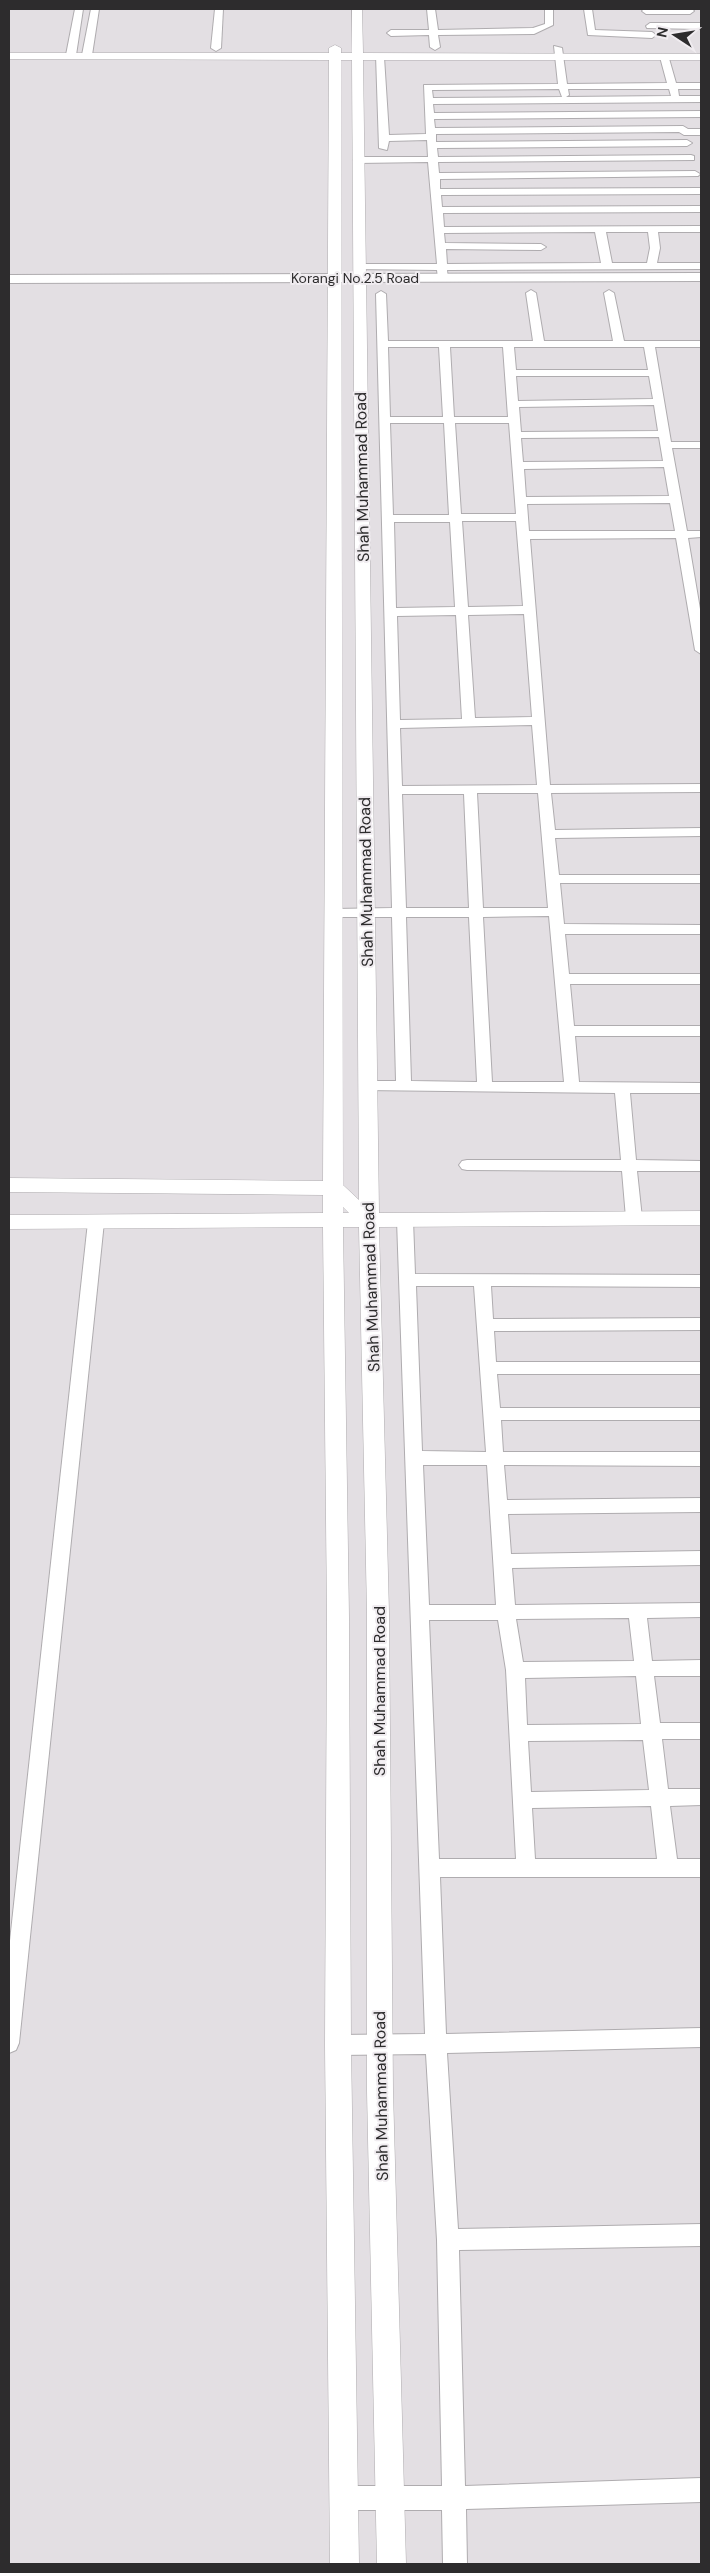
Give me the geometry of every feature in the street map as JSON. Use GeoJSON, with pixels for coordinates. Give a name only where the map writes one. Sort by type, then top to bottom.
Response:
{"type":"FeatureCollection","features":[{"type":"Feature","properties":{"kind":"main road","name":"Korangi No.2.5 Road"},"geometry":{"type":"LineString","coordinates":[[9,279],[360,279],[442,272],[701,278]]}},
{"type":"Feature","properties":{"kind":"main road","name":"Korangi No.2.5 Road"},"geometry":{"type":"LineString","coordinates":[[360,279],[381,294],[399,294]]}},
{"type":"Feature","properties":{"kind":"main road","name":"Korangi No.2.5 Road"},"geometry":{"type":"LineString","coordinates":[[328,294],[360,279]]}},
{"type":"Feature","properties":{"kind":"main road"},"geometry":{"type":"LineString","coordinates":[[512,293],[550,293]]}},
{"type":"Feature","properties":{"kind":"main road"},"geometry":{"type":"LineString","coordinates":[[590,293],[628,293]]}},
{"type":"Feature","properties":{"kind":"street"},"geometry":{"type":"LineString","coordinates":[[72,52],[79,9]]}},
{"type":"Feature","properties":{"kind":"street"},"geometry":{"type":"LineString","coordinates":[[88,52],[95,9]]}},
{"type":"Feature","properties":{"kind":"street"},"geometry":{"type":"LineString","coordinates":[[216,48],[219,9]]}},
{"type":"Feature","properties":{"kind":"street","name":"Shah Muhammad Road"},"geometry":{"type":"LineString","coordinates":[[357,9],[369,1220],[378,1604],[380,2044],[392,2564]]}},
{"type":"Feature","properties":{"kind":"street"},"geometry":{"type":"LineString","coordinates":[[431,9],[436,47]]}},
{"type":"Feature","properties":{"kind":"street"},"geometry":{"type":"LineString","coordinates":[[391,33],[534,31],[549,25],[549,9]]}},
{"type":"Feature","properties":{"kind":"street"},"geometry":{"type":"LineString","coordinates":[[588,9],[591,34],[698,26],[690,12]]}},
{"type":"Feature","properties":{"kind":"street"},"geometry":{"type":"LineString","coordinates":[[655,48],[646,10],[690,12],[701,15]]}},
{"type":"Feature","properties":{"kind":"street"},"geometry":{"type":"LineString","coordinates":[[9,49],[72,52],[357,52],[436,47],[701,57]]}},
{"type":"Feature","properties":{"kind":"street"},"geometry":{"type":"LineString","coordinates":[[88,52],[216,48],[334,52]]}},
{"type":"Feature","properties":{"kind":"street"},"geometry":{"type":"LineString","coordinates":[[357,52],[379,57],[701,48]]}},
{"type":"Feature","properties":{"kind":"street"},"geometry":{"type":"LineString","coordinates":[[9,56],[72,52]]}},
{"type":"Feature","properties":{"kind":"street","name":"Shah Muhammad Road"},"geometry":{"type":"LineString","coordinates":[[334,52],[334,278],[328,294],[334,623],[333,1220],[338,1617],[338,2044],[345,2564]]}},
{"type":"Feature","properties":{"kind":"street"},"geometry":{"type":"LineString","coordinates":[[558,52],[581,191]]}},
{"type":"Feature","properties":{"kind":"street"},"geometry":{"type":"LineString","coordinates":[[379,57],[385,159]]}},
{"type":"Feature","properties":{"kind":"street"},"geometry":{"type":"LineString","coordinates":[[436,192],[700,191],[664,57]]}},
{"type":"Feature","properties":{"kind":"street"},"geometry":{"type":"LineString","coordinates":[[701,86],[428,87],[442,272],[607,266],[701,266]]}},
{"type":"Feature","properties":{"kind":"street"},"geometry":{"type":"LineString","coordinates":[[428,101],[701,99]]}},
{"type":"Feature","properties":{"kind":"street"},"geometry":{"type":"LineString","coordinates":[[430,116],[701,114]]}},
{"type":"Feature","properties":{"kind":"street"},"geometry":{"type":"LineString","coordinates":[[432,138],[570,130],[684,130],[701,132]]}},
{"type":"Feature","properties":{"kind":"street"},"geometry":{"type":"LineString","coordinates":[[384,138],[432,138],[572,144],[687,143]]}},
{"type":"Feature","properties":{"kind":"street"},"geometry":{"type":"LineString","coordinates":[[358,160],[691,158]]}},
{"type":"Feature","properties":{"kind":"street"},"geometry":{"type":"LineString","coordinates":[[435,176],[695,174]]}},
{"type":"Feature","properties":{"kind":"street"},"geometry":{"type":"LineString","coordinates":[[600,191],[604,209],[607,266]]}},
{"type":"Feature","properties":{"kind":"street"},"geometry":{"type":"LineString","coordinates":[[437,210],[701,208]]}},
{"type":"Feature","properties":{"kind":"street"},"geometry":{"type":"LineString","coordinates":[[439,230],[701,229]]}},
{"type":"Feature","properties":{"kind":"street"},"geometry":{"type":"LineString","coordinates":[[651,266],[655,248],[653,230]]}},
{"type":"Feature","properties":{"kind":"street"},"geometry":{"type":"LineString","coordinates":[[440,246],[541,247]]}},
{"type":"Feature","properties":{"kind":"street"},"geometry":{"type":"LineString","coordinates":[[531,293],[539,342]]}},
{"type":"Feature","properties":{"kind":"street"},"geometry":{"type":"LineString","coordinates":[[609,293],[619,344]]}},
{"type":"Feature","properties":{"kind":"street"},"geometry":{"type":"LineString","coordinates":[[381,294],[404,1086]]}},
{"type":"Feature","properties":{"kind":"street"},"geometry":{"type":"LineString","coordinates":[[382,344],[539,342],[701,344]]}},
{"type":"Feature","properties":{"kind":"street"},"geometry":{"type":"LineString","coordinates":[[508,343],[544,789],[572,1087]]}},
{"type":"Feature","properties":{"kind":"street"},"geometry":{"type":"LineString","coordinates":[[444,344],[451,420],[469,723]]}},
{"type":"Feature","properties":{"kind":"street"},"geometry":{"type":"LineString","coordinates":[[649,344],[682,534],[696,592],[701,650]]}},
{"type":"Feature","properties":{"kind":"street"},"geometry":{"type":"LineString","coordinates":[[510,373],[654,373]]}},
{"type":"Feature","properties":{"kind":"street"},"geometry":{"type":"LineString","coordinates":[[513,404],[659,402]]}},
{"type":"Feature","properties":{"kind":"street"},"geometry":{"type":"LineString","coordinates":[[384,420],[514,420]]}},
{"type":"Feature","properties":{"kind":"street"},"geometry":{"type":"LineString","coordinates":[[515,435],[665,440],[701,445]]}},
{"type":"Feature","properties":{"kind":"street"},"geometry":{"type":"LineString","coordinates":[[518,466],[669,464]]}},
{"type":"Feature","properties":{"kind":"street"},"geometry":{"type":"LineString","coordinates":[[521,501],[676,500]]}},
{"type":"Feature","properties":{"kind":"street"},"geometry":{"type":"LineString","coordinates":[[387,519],[522,517]]}},
{"type":"Feature","properties":{"kind":"street"},"geometry":{"type":"LineString","coordinates":[[523,535],[701,534]]}},
{"type":"Feature","properties":{"kind":"street"},"geometry":{"type":"LineString","coordinates":[[390,612],[530,610]]}},
{"type":"Feature","properties":{"kind":"street"},"geometry":{"type":"LineString","coordinates":[[334,623],[363,622]]}},
{"type":"Feature","properties":{"kind":"street"},"geometry":{"type":"LineString","coordinates":[[394,724],[540,721]]}},
{"type":"Feature","properties":{"kind":"street"},"geometry":{"type":"LineString","coordinates":[[396,790],[701,788]]}},
{"type":"Feature","properties":{"kind":"street"},"geometry":{"type":"LineString","coordinates":[[470,789],[485,1086]]}},
{"type":"Feature","properties":{"kind":"street"},"geometry":{"type":"LineString","coordinates":[[548,834],[701,832]]}},
{"type":"Feature","properties":{"kind":"street"},"geometry":{"type":"LineString","coordinates":[[552,879],[701,879]]}},
{"type":"Feature","properties":{"kind":"street"},"geometry":{"type":"LineString","coordinates":[[335,912],[556,912]]}},
{"type":"Feature","properties":{"kind":"street"},"geometry":{"type":"LineString","coordinates":[[557,929],[701,929]]}},
{"type":"Feature","properties":{"kind":"street"},"geometry":{"type":"LineString","coordinates":[[562,979],[701,979]]}},
{"type":"Feature","properties":{"kind":"street"},"geometry":{"type":"LineString","coordinates":[[567,1031],[701,1031]]}},
{"type":"Feature","properties":{"kind":"street"},"geometry":{"type":"LineString","coordinates":[[368,1086],[701,1088]]}},
{"type":"Feature","properties":{"kind":"street"},"geometry":{"type":"LineString","coordinates":[[622,1087],[634,1218]]}},
{"type":"Feature","properties":{"kind":"street"},"geometry":{"type":"LineString","coordinates":[[467,1165],[701,1166]]}},
{"type":"Feature","properties":{"kind":"street"},"geometry":{"type":"LineString","coordinates":[[9,1185],[334,1188],[369,1220]]}},
{"type":"Feature","properties":{"kind":"street"},"geometry":{"type":"LineString","coordinates":[[9,1222],[701,1218]]}},
{"type":"Feature","properties":{"kind":"street"},"geometry":{"type":"LineString","coordinates":[[405,1220],[436,2044],[448,2240],[452,2498],[455,2564]]}},
{"type":"Feature","properties":{"kind":"street"},"geometry":{"type":"LineString","coordinates":[[9,2043],[96,1222]]}},
{"type":"Feature","properties":{"kind":"street"},"geometry":{"type":"LineString","coordinates":[[408,1280],[701,1282]]}},
{"type":"Feature","properties":{"kind":"street"},"geometry":{"type":"LineString","coordinates":[[482,1281],[497,1507],[506,1612],[515,1670],[526,1867]]}},
{"type":"Feature","properties":{"kind":"street"},"geometry":{"type":"LineString","coordinates":[[485,1325],[701,1324]]}},
{"type":"Feature","properties":{"kind":"street"},"geometry":{"type":"LineString","coordinates":[[487,1368],[701,1368]]}},
{"type":"Feature","properties":{"kind":"street"},"geometry":{"type":"LineString","coordinates":[[491,1414],[701,1414]]}},
{"type":"Feature","properties":{"kind":"street"},"geometry":{"type":"LineString","coordinates":[[414,1458],[701,1459]]}},
{"type":"Feature","properties":{"kind":"street"},"geometry":{"type":"LineString","coordinates":[[497,1507],[701,1506]]}},
{"type":"Feature","properties":{"kind":"street"},"geometry":{"type":"LineString","coordinates":[[502,1561],[701,1558]]}},
{"type":"Feature","properties":{"kind":"street"},"geometry":{"type":"LineString","coordinates":[[420,1613],[701,1610]]}},
{"type":"Feature","properties":{"kind":"street"},"geometry":{"type":"LineString","coordinates":[[637,1611],[668,1868]]}},
{"type":"Feature","properties":{"kind":"street"},"geometry":{"type":"LineString","coordinates":[[515,1670],[701,1668]]}},
{"type":"Feature","properties":{"kind":"street"},"geometry":{"type":"LineString","coordinates":[[518,1733],[701,1731]]}},
{"type":"Feature","properties":{"kind":"street"},"geometry":{"type":"LineString","coordinates":[[522,1800],[701,1798]]}},
{"type":"Feature","properties":{"kind":"street"},"geometry":{"type":"LineString","coordinates":[[429,1868],[701,1868]]}},
{"type":"Feature","properties":{"kind":"street"},"geometry":{"type":"LineString","coordinates":[[338,2044],[436,2044],[701,2037]]}},
{"type":"Feature","properties":{"kind":"street"},"geometry":{"type":"LineString","coordinates":[[448,2240],[701,2235]]}},
{"type":"Feature","properties":{"kind":"street"},"geometry":{"type":"LineString","coordinates":[[344,2498],[452,2498],[701,2490]]}}]}
